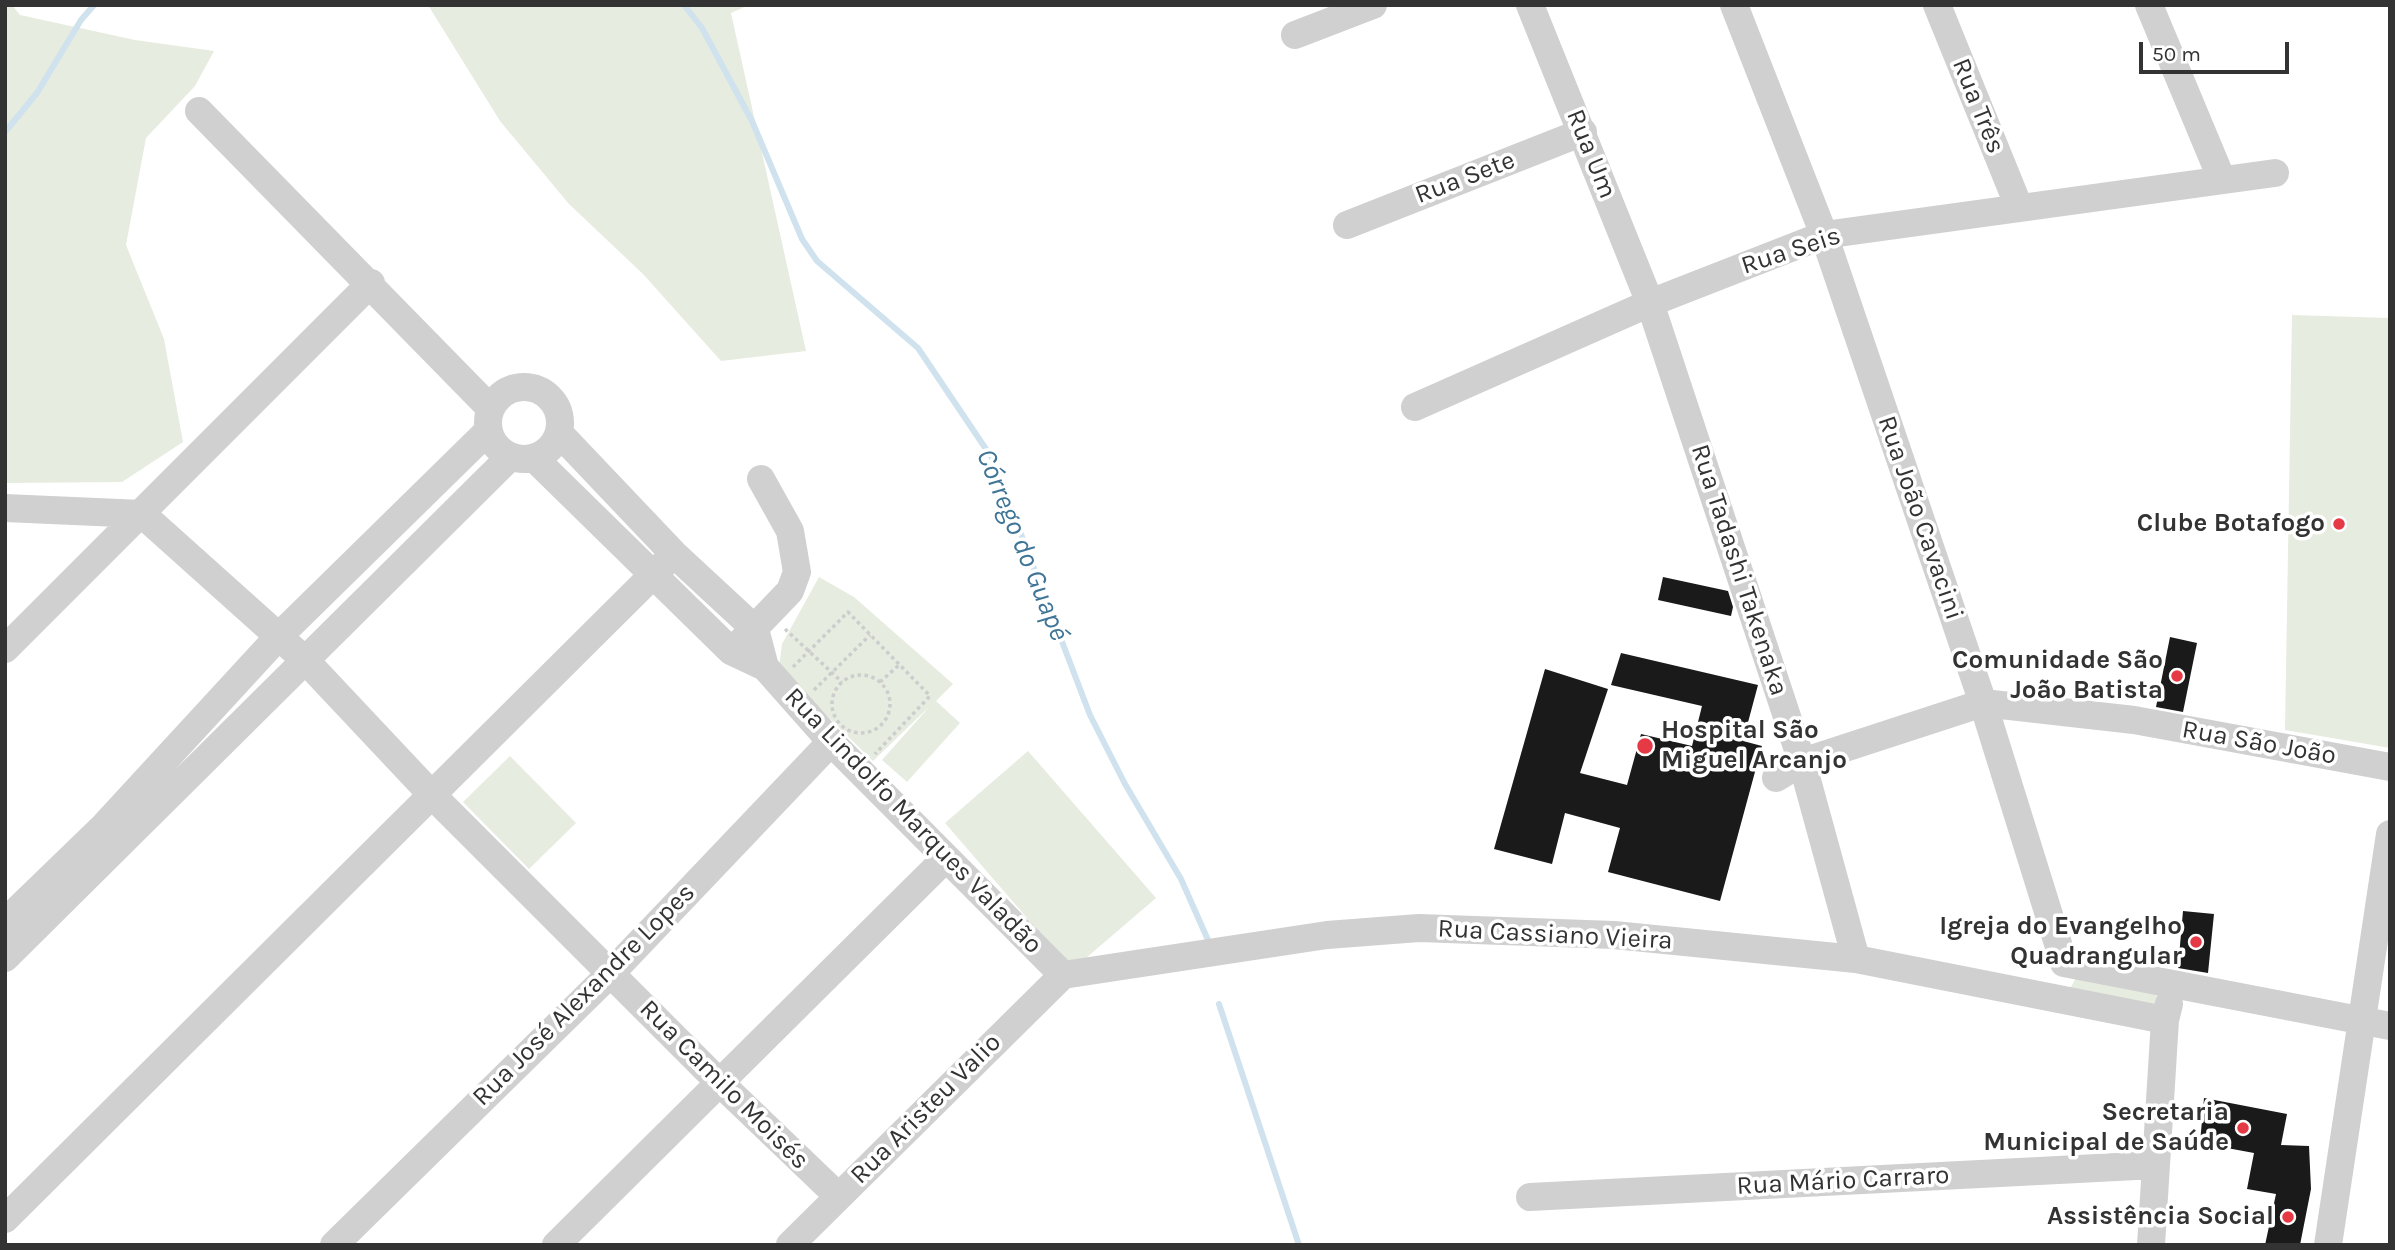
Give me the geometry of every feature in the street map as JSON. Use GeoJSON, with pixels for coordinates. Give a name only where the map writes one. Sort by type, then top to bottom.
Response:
{"type":"FeatureCollection","features":[{"type":"Feature","properties":{"kind":"street"},"geometry":{"type":"LineString","coordinates":[[1294,35],[1373,5]]}},
{"type":"Feature","properties":{"kind":"street","name":"Rua Um"},"geometry":{"type":"LineString","coordinates":[[1530,5],[1650,303]]}},
{"type":"Feature","properties":{"kind":"street","name":"Rua João Cavacini"},"geometry":{"type":"LineString","coordinates":[[1734,5],[1824,235],[1983,703],[2064,963]]}},
{"type":"Feature","properties":{"kind":"street","name":"Rua Três"},"geometry":{"type":"LineString","coordinates":[[1937,5],[2019,207]]}},
{"type":"Feature","properties":{"kind":"street"},"geometry":{"type":"LineString","coordinates":[[2149,5],[2222,180]]}},
{"type":"Feature","properties":{"kind":"street"},"geometry":{"type":"LineString","coordinates":[[199,111],[371,283],[489,419],[500,451],[522,458]]}},
{"type":"Feature","properties":{"kind":"street","name":"Rua Sete"},"geometry":{"type":"LineString","coordinates":[[1347,225],[1583,132]]}},
{"type":"Feature","properties":{"kind":"street","name":"Rua Seis"},"geometry":{"type":"LineString","coordinates":[[1415,407],[1650,303],[1824,235],[2275,173]]}},
{"type":"Feature","properties":{"kind":"street"},"geometry":{"type":"LineString","coordinates":[[5,649],[371,283]]}},
{"type":"Feature","properties":{"kind":"street","name":"Rua Tadashi Takenaka"},"geometry":{"type":"LineString","coordinates":[[1650,303],[1802,762],[1856,959]]}},
{"type":"Feature","properties":{"kind":"street"},"geometry":{"type":"LineString","coordinates":[[5,922],[104,826],[279,636],[489,419],[507,391],[518,387],[541,391],[558,409],[559,433],[554,444],[522,458],[306,661],[5,958]]}},
{"type":"Feature","properties":{"kind":"street"},"geometry":{"type":"LineString","coordinates":[[559,433],[674,554],[762,622]]}},
{"type":"Feature","properties":{"kind":"street","name":"Rua Lindolfo Marques Valadão"},"geometry":{"type":"LineString","coordinates":[[522,458],[732,651],[778,670]]}},
{"type":"Feature","properties":{"kind":"street"},"geometry":{"type":"LineString","coordinates":[[732,651],[790,591],[797,572],[790,531],[761,479]]}},
{"type":"Feature","properties":{"kind":"street"},"geometry":{"type":"LineString","coordinates":[[5,508],[142,514]]}},
{"type":"Feature","properties":{"kind":"street","name":"Rua Camilo Moisés"},"geometry":{"type":"LineString","coordinates":[[142,514],[306,661],[433,796],[718,1082],[838,1196]]}},
{"type":"Feature","properties":{"kind":"street"},"geometry":{"type":"LineString","coordinates":[[5,1219],[654,578],[674,554]]}},
{"type":"Feature","properties":{"kind":"street","name":"Rua Lindolfo Marques Valadão"},"geometry":{"type":"LineString","coordinates":[[762,622],[778,670],[833,729],[859,771],[1063,975]]}},
{"type":"Feature","properties":{"kind":"street","name":"Rua São João"},"geometry":{"type":"LineString","coordinates":[[1776,778],[1802,762],[1983,703],[2134,720],[2390,767]]}},
{"type":"Feature","properties":{"kind":"street","name":"Rua José Alexandre Lopes"},"geometry":{"type":"LineString","coordinates":[[334,1245],[611,973],[833,729]]}},
{"type":"Feature","properties":{"kind":"street"},"geometry":{"type":"LineString","coordinates":[[2328,1245],[2376,1024],[2390,834]]}},
{"type":"Feature","properties":{"kind":"street"},"geometry":{"type":"LineString","coordinates":[[556,1245],[945,859]]}},
{"type":"Feature","properties":{"kind":"street","name":"Rua Cassiano Vieira"},"geometry":{"type":"LineString","coordinates":[[1063,975],[1327,935],[1419,928],[1614,935],[1856,959],[2165,1020]]}},
{"type":"Feature","properties":{"kind":"street"},"geometry":{"type":"LineString","coordinates":[[2047,997],[2064,963],[2376,1024]]}},
{"type":"Feature","properties":{"kind":"street","name":"Rua Aristeu Valio"},"geometry":{"type":"LineString","coordinates":[[790,1245],[1063,975]]}},
{"type":"Feature","properties":{"kind":"street"},"geometry":{"type":"LineString","coordinates":[[2151,1245],[2165,1020],[2174,984]]}},
{"type":"Feature","properties":{"kind":"street","name":"Rua Mário Carraro"},"geometry":{"type":"LineString","coordinates":[[1530,1196],[2156,1165]]}},
{"type":"Feature","properties":{"kind":"path"},"geometry":{"type":"LineString","coordinates":[[778,670],[795,664],[848,612],[930,696],[859,771]]}},
{"type":"Feature","properties":{"kind":"path"},"geometry":{"type":"LineString","coordinates":[[762,622],[808,651],[842,682]]}},
{"type":"Feature","properties":{"kind":"path"},"geometry":{"type":"LineString","coordinates":[[811,694],[870,635]]}},
{"type":"Feature","properties":{"kind":"path"},"geometry":{"type":"LineString","coordinates":[[880,682],[899,665]]}},
{"type":"Feature","properties":{"kind":"path"},"geometry":{"type":"LineString","coordinates":[[866,675],[880,682],[890,701],[886,719],[880,726],[862,733],[844,727],[833,729],[832,702],[842,682],[866,675]]}},
{"type":"Feature","properties":{"kind":"path"},"geometry":{"type":"LineString","coordinates":[[827,708],[833,729]]}},
{"type":"Feature","properties":{"kind":"shaded area"},"geometry":{"type":"Polygon","coordinates":[[[5,5],[12,5],[20,15],[135,40],[214,51],[195,86],[146,138],[126,245],[164,339],[183,442],[122,482],[5,483],[5,5]]]}},
{"type":"Feature","properties":{"kind":"shaded area"},"geometry":{"type":"Polygon","coordinates":[[[428,5],[749,5],[731,13],[806,351],[721,361],[643,274],[569,204],[500,121],[428,5]]]}},
{"type":"Feature","properties":{"kind":"shaded area","name":"Clube Botafogo"},"geometry":{"type":"Polygon","coordinates":[[[2292,315],[2390,318],[2390,748],[2285,730],[2292,315]]]}},
{"type":"Feature","properties":{"kind":"shaded area"},"geometry":{"type":"Polygon","coordinates":[[[819,577],[854,597],[953,684],[936,701],[960,723],[907,782],[882,760],[930,706],[873,761],[779,669],[782,644],[819,577]]]}},
{"type":"Feature","properties":{"kind":"shaded area"},"geometry":{"type":"Polygon","coordinates":[[[1028,751],[1156,898],[1072,970],[945,823],[1028,751]]]}},
{"type":"Feature","properties":{"kind":"shaded area"},"geometry":{"type":"Polygon","coordinates":[[[510,756],[576,823],[529,869],[463,802],[510,756]]]}},
{"type":"Feature","properties":{"kind":"shaded area"},"geometry":{"type":"Polygon","coordinates":[[[2077,976],[2160,988],[2153,1015],[2066,996],[2077,976]]]}},
{"type":"Feature","properties":{"kind":"building"},"geometry":{"type":"Polygon","coordinates":[[[1663,577],[1728,591],[1733,607],[1731,616],[1658,600],[1663,577]]]}},
{"type":"Feature","properties":{"kind":"building","name":"Comunidade São João Batista"},"geometry":{"type":"Polygon","coordinates":[[[2170,637],[2197,643],[2183,712],[2156,707],[2170,637]]]}},
{"type":"Feature","properties":{"kind":"building"},"geometry":{"type":"Polygon","coordinates":[[[1621,653],[1758,685],[1743,741],[1762,746],[1720,901],[1608,872],[1620,828],[1565,813],[1552,864],[1494,849],[1545,669],[1608,689],[1580,773],[1627,785],[1641,734],[1692,746],[1702,706],[1611,685],[1621,653]]]}},
{"type":"Feature","properties":{"kind":"building","name":"Igreja do Evangelho Quadrangular"},"geometry":{"type":"Polygon","coordinates":[[[2183,911],[2214,914],[2208,973],[2178,968],[2183,911]]]}},
{"type":"Feature","properties":{"kind":"building"},"geometry":{"type":"Polygon","coordinates":[[[2204,1098],[2287,1114],[2281,1145],[2309,1146],[2311,1189],[2300,1245],[2265,1245],[2276,1194],[2247,1189],[2254,1153],[2200,1143],[2204,1098]]]}},
{"type":"Feature","properties":{"kind":"waterway","name":"Córrego do Guapé"},"geometry":{"type":"LineString","coordinates":[[5,132],[37,93],[81,20],[94,5]]}},
{"type":"Feature","properties":{"kind":"waterway","name":"Córrego do Guapé"},"geometry":{"type":"LineString","coordinates":[[684,5],[702,28],[752,121],[802,239],[817,261],[918,348],[992,458],[1090,715],[1125,784],[1181,879],[1208,940]]}},
{"type":"Feature","properties":{"kind":"waterway","name":"Córrego do Guapé"},"geometry":{"type":"LineString","coordinates":[[1219,1004],[1299,1245]]}},
{"type":"Feature","properties":{"kind":"place","name":"Clube Botafogo"},"geometry":{"type":"Point","coordinates":[2339,524]}},
{"type":"Feature","properties":{"kind":"place","name":"Comunidade São João Batista"},"geometry":{"type":"Point","coordinates":[2177,676]}},
{"type":"Feature","properties":{"kind":"place","name":"Hospital São Miguel Arcanjo"},"geometry":{"type":"Point","coordinates":[1645,746]}},
{"type":"Feature","properties":{"kind":"place","name":"Igreja do Evangelho Quadrangular"},"geometry":{"type":"Point","coordinates":[2196,942]}},
{"type":"Feature","properties":{"kind":"place","name":"Secretaria Municipal de Saúde"},"geometry":{"type":"Point","coordinates":[2243,1128]}},
{"type":"Feature","properties":{"kind":"place","name":"Assistência Social"},"geometry":{"type":"Point","coordinates":[2288,1217]}}]}
